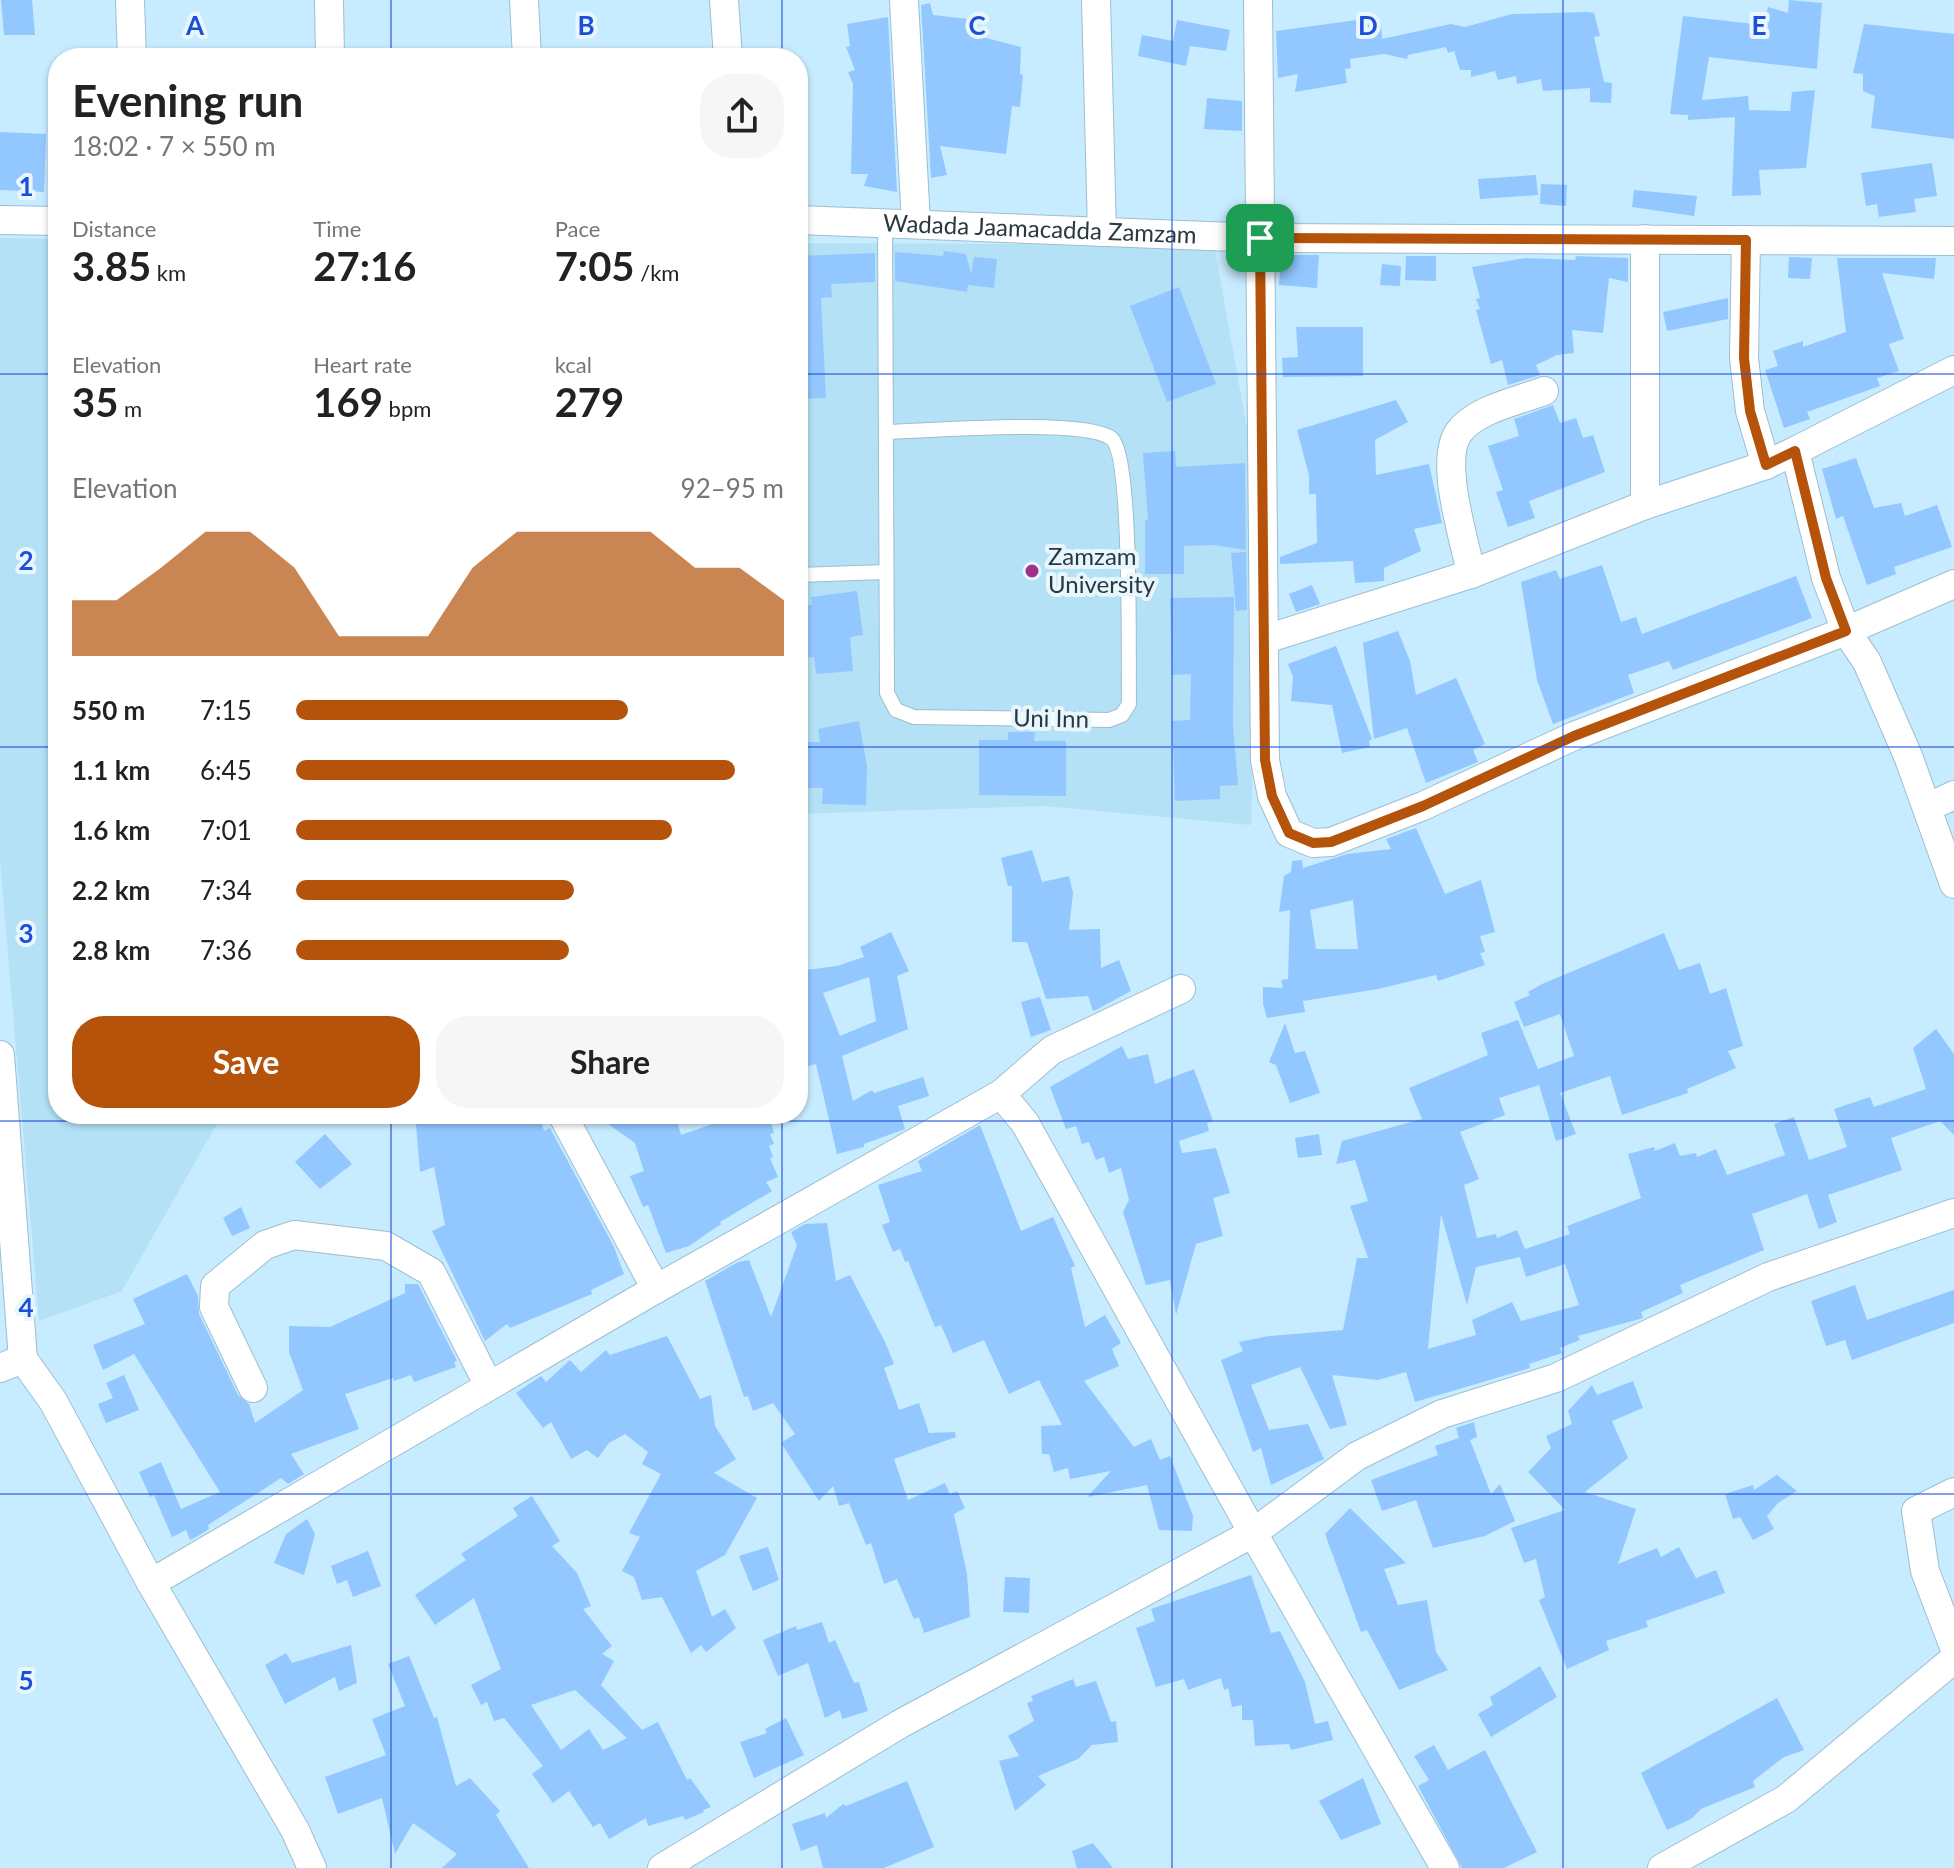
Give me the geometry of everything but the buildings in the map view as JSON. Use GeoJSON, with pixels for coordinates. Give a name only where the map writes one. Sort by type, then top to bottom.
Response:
{"type":"FeatureCollection","features":[{"type":"Feature","properties":{"kind":"street"},"geometry":{"type":"LineString","coordinates":[[130,0],[132,48]]}},
{"type":"Feature","properties":{"kind":"street"},"geometry":{"type":"LineString","coordinates":[[329,0],[330,48]]}},
{"type":"Feature","properties":{"kind":"street"},"geometry":{"type":"LineString","coordinates":[[524,0],[526,48]]}},
{"type":"Feature","properties":{"kind":"street"},"geometry":{"type":"LineString","coordinates":[[724,0],[727,48]]}},
{"type":"Feature","properties":{"kind":"street"},"geometry":{"type":"LineString","coordinates":[[904,0],[916,224]]}},
{"type":"Feature","properties":{"kind":"street"},"geometry":{"type":"LineString","coordinates":[[1096,0],[1102,232]]}},
{"type":"Feature","properties":{"kind":"street"},"geometry":{"type":"LineString","coordinates":[[1258,0],[1265,760],[1272,796],[1289,833],[1313,843],[1331,842],[1423,806],[1574,736],[1846,631],[1954,584]]}},
{"type":"Feature","properties":{"kind":"street"},"geometry":{"type":"LineString","coordinates":[[0,220],[48,221]]}},
{"type":"Feature","properties":{"kind":"street","name":"Wadada Jaamacadda Zamzam"},"geometry":{"type":"LineString","coordinates":[[808,220],[1260,238],[1954,241]]}},
{"type":"Feature","properties":{"kind":"street"},"geometry":{"type":"LineString","coordinates":[[1645,239],[1645,505]]}},
{"type":"Feature","properties":{"kind":"street"},"geometry":{"type":"LineString","coordinates":[[1746,240],[1744,358],[1750,411],[1766,465]]}},
{"type":"Feature","properties":{"kind":"street"},"geometry":{"type":"LineString","coordinates":[[1266,639],[1471,574],[1645,505],[1766,465],[1954,370]]}},
{"type":"Feature","properties":{"kind":"street"},"geometry":{"type":"LineString","coordinates":[[1471,574],[1450,466],[1458,433],[1481,416],[1544,391]]}},
{"type":"Feature","properties":{"kind":"street"},"geometry":{"type":"LineString","coordinates":[[1795,451],[1826,578],[1846,631],[1867,662],[1942,801],[1954,884]]}},
{"type":"Feature","properties":{"kind":"street"},"geometry":{"type":"LineString","coordinates":[[151,1583],[656,1289],[1001,1094],[1052,1050],[1181,989]]}},
{"type":"Feature","properties":{"kind":"street"},"geometry":{"type":"LineString","coordinates":[[0,1055],[12,1364],[53,1401],[151,1583],[295,1830],[312,1868]]}},
{"type":"Feature","properties":{"kind":"street"},"geometry":{"type":"LineString","coordinates":[[1001,1094],[1025,1123],[1253,1533],[1445,1868]]}},
{"type":"Feature","properties":{"kind":"street"},"geometry":{"type":"LineString","coordinates":[[567,1124],[656,1289]]}},
{"type":"Feature","properties":{"kind":"street"},"geometry":{"type":"LineString","coordinates":[[662,1868],[900,1724],[1253,1533],[1357,1456],[1442,1414],[1556,1378],[1768,1277],[1954,1213]]}},
{"type":"Feature","properties":{"kind":"street"},"geometry":{"type":"LineString","coordinates":[[253,1388],[214,1307],[215,1286],[265,1245],[294,1235],[386,1246],[431,1272],[489,1386]]}},
{"type":"Feature","properties":{"kind":"street"},"geometry":{"type":"LineString","coordinates":[[1954,1492],[1916,1511],[1925,1571],[1954,1647]]}},
{"type":"Feature","properties":{"kind":"street"},"geometry":{"type":"LineString","coordinates":[[1662,1868],[1786,1799],[1954,1659]]}},
{"type":"Feature","properties":{"kind":"lane","name":"Uni Inn"},"geometry":{"type":"LineString","coordinates":[[885,222],[887,693],[896,710],[914,717],[1109,720],[1122,715],[1129,704],[1126,504],[1119,448],[1111,438],[1091,430],[1062,428],[886,432]]}},
{"type":"Feature","properties":{"kind":"lane"},"geometry":{"type":"LineString","coordinates":[[808,575],[885,572]]}},
{"type":"Feature","properties":{"kind":"shaded area"},"geometry":{"type":"Polygon","coordinates":[[[0,238],[48,239],[48,1124],[218,1124],[122,1291],[39,1321],[0,859],[0,238]]]}},
{"type":"Feature","properties":{"kind":"shaded area","name":"Zamzam University"},"geometry":{"type":"Polygon","coordinates":[[[808,243],[1214,245],[1265,529],[1257,632],[1251,825],[1043,806],[808,814],[808,243]]]}},
{"type":"Feature","properties":{"kind":"place","name":"Zamzam University"},"geometry":{"type":"Point","coordinates":[1032,571]}},
{"type":"Feature","properties":{"kind":"route"},"geometry":{"type":"LineString","coordinates":[[1260,238],[1746,240],[1744,358],[1750,411],[1766,465],[1795,451],[1826,578],[1846,631],[1574,736],[1423,806],[1331,842],[1313,843],[1289,833],[1272,796],[1265,760],[1260,238]]}}]}
